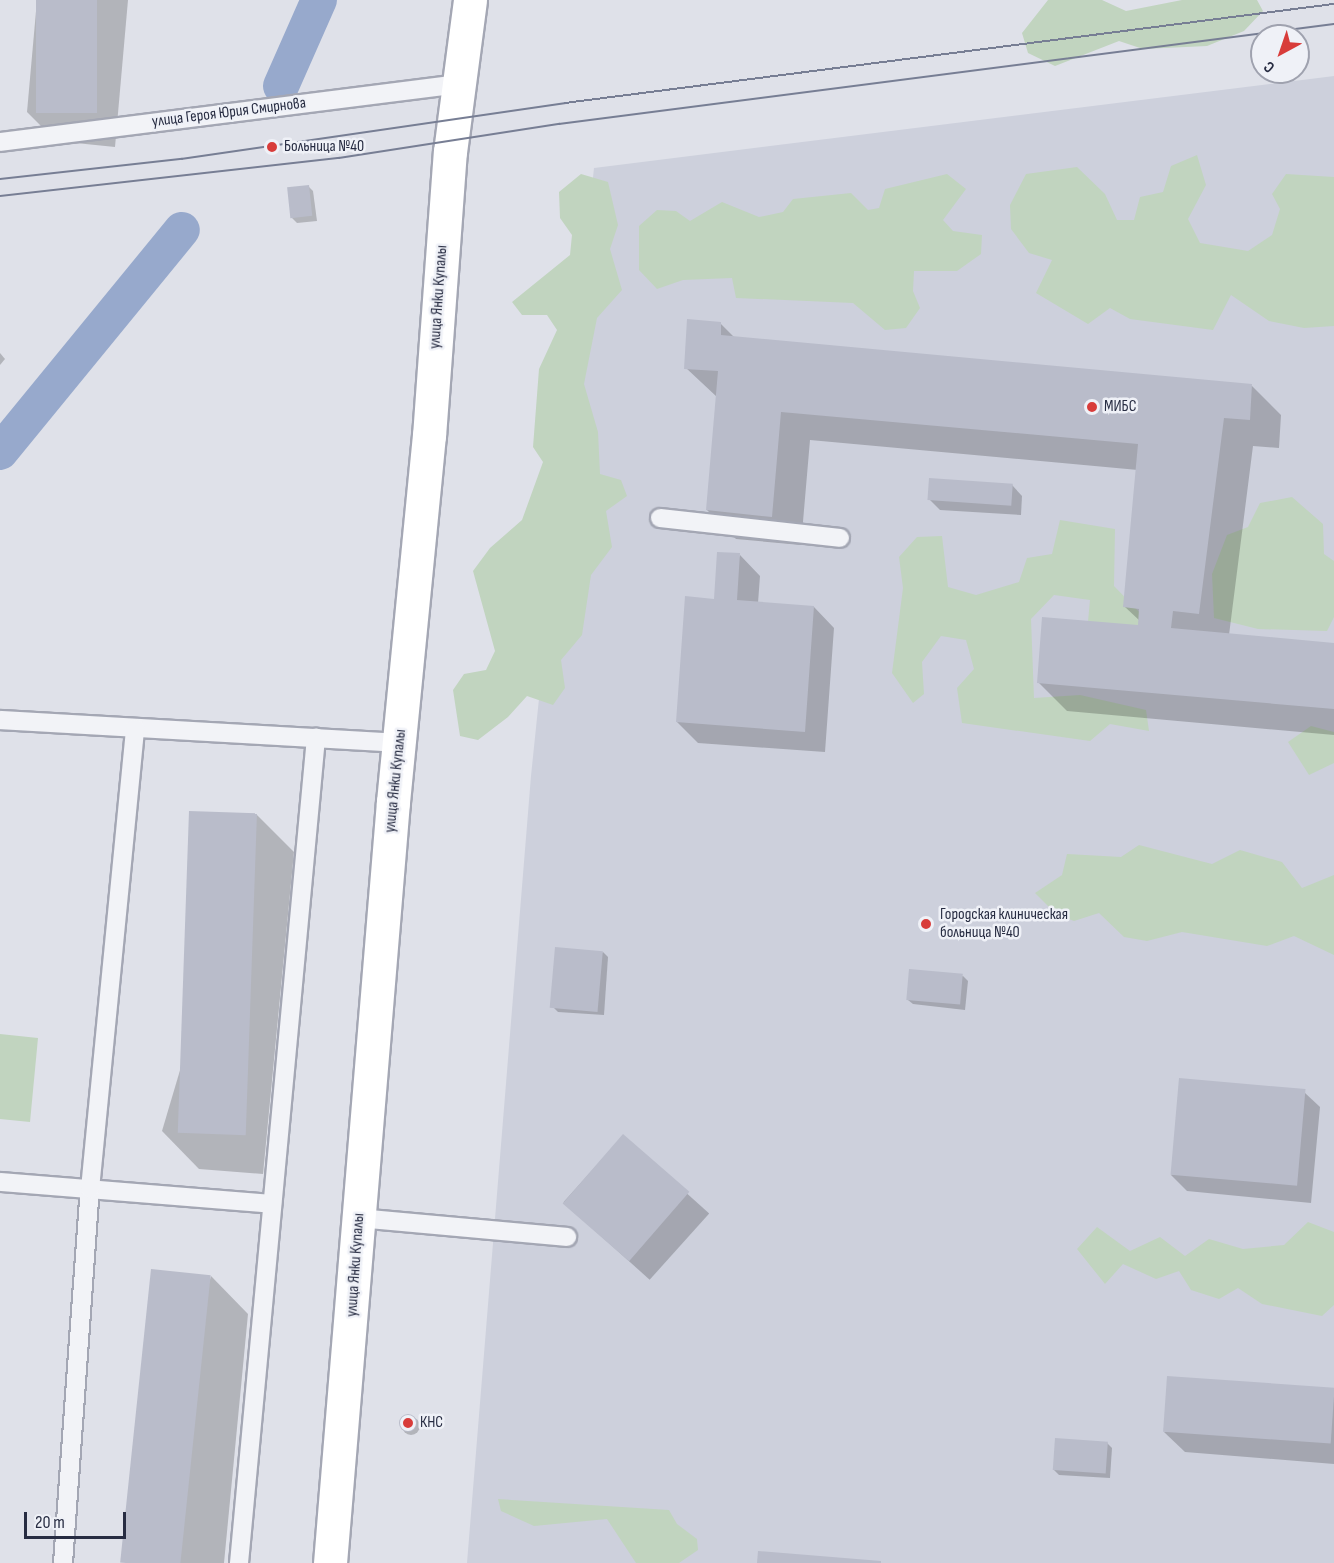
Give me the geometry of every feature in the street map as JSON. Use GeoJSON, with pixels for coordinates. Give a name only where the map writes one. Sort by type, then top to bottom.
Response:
{"type":"FeatureCollection","features":[{"type":"Feature","properties":{"kind":"street","name":"улица Янки Купалы"},"geometry":{"type":"LineString","coordinates":[[330,1563],[458,84],[470,0]]}},
{"type":"Feature","properties":{"kind":"lane","name":"улица Героя Юрия Смирнова"},"geometry":{"type":"LineString","coordinates":[[0,142],[458,84]]}},
{"type":"Feature","properties":{"kind":"lane"},"geometry":{"type":"LineString","coordinates":[[660,518],[840,538]]}},
{"type":"Feature","properties":{"kind":"lane"},"geometry":{"type":"LineString","coordinates":[[0,720],[400,743]]}},
{"type":"Feature","properties":{"kind":"lane"},"geometry":{"type":"LineString","coordinates":[[63,1563],[90,1189],[135,728]]}},
{"type":"Feature","properties":{"kind":"lane"},"geometry":{"type":"LineString","coordinates":[[239,1563],[316,738]]}},
{"type":"Feature","properties":{"kind":"lane"},"geometry":{"type":"LineString","coordinates":[[0,1182],[272,1204]]}},
{"type":"Feature","properties":{"kind":"lane"},"geometry":{"type":"LineString","coordinates":[[359,1218],[567,1237]]}},
{"type":"Feature","properties":{"kind":"shaded area","name":"Городская клиническая больница №40"},"geometry":{"type":"Polygon","coordinates":[[[1334,76],[1334,1563],[467,1563],[531,776],[594,168],[1270,84],[1310,84],[1310,79],[1334,76]]]}},
{"type":"Feature","properties":{"kind":"green space"},"geometry":{"type":"Polygon","coordinates":[[[1048,0],[1102,0],[1126,11],[1182,0],[1257,0],[1263,11],[1244,31],[1207,46],[1143,49],[1119,41],[1055,66],[1028,53],[1022,33],[1048,0]]]}},
{"type":"Feature","properties":{"kind":"green space"},"geometry":{"type":"Polygon","coordinates":[[[1197,155],[1206,185],[1188,219],[1200,243],[1248,251],[1272,235],[1280,209],[1272,194],[1286,174],[1334,177],[1334,326],[1304,328],[1269,321],[1231,295],[1213,330],[1130,319],[1110,308],[1088,324],[1036,293],[1052,260],[1029,253],[1011,229],[1010,205],[1026,174],[1077,167],[1105,194],[1117,220],[1134,220],[1140,197],[1163,192],[1171,166],[1197,155]]]}},
{"type":"Feature","properties":{"kind":"green space"},"geometry":{"type":"Polygon","coordinates":[[[581,174],[608,182],[618,225],[610,249],[622,290],[597,318],[584,384],[598,432],[600,474],[621,480],[627,496],[606,511],[612,547],[591,575],[582,635],[561,660],[565,688],[553,705],[527,696],[508,717],[478,740],[460,736],[453,690],[464,674],[486,670],[495,651],[473,571],[490,548],[522,520],[543,462],[533,447],[539,369],[557,330],[547,315],[522,315],[512,302],[570,255],[572,235],[560,218],[559,192],[581,174]]]}},
{"type":"Feature","properties":{"kind":"green space"},"geometry":{"type":"Polygon","coordinates":[[[947,174],[966,189],[943,220],[953,231],[982,235],[981,254],[957,271],[914,271],[913,291],[920,308],[906,328],[885,330],[853,303],[736,298],[732,278],[683,280],[657,289],[639,270],[639,226],[657,210],[676,211],[690,221],[722,202],[759,217],[783,212],[793,199],[851,193],[868,210],[879,208],[885,189],[947,174]]]}},
{"type":"Feature","properties":{"kind":"green space"},"geometry":{"type":"Polygon","coordinates":[[[1292,497],[1323,524],[1324,554],[1334,561],[1334,617],[1327,631],[1258,629],[1214,618],[1212,574],[1227,535],[1248,527],[1260,503],[1292,497]]]}},
{"type":"Feature","properties":{"kind":"green space"},"geometry":{"type":"Polygon","coordinates":[[[1060,520],[1115,529],[1114,586],[1145,618],[1119,656],[1086,643],[1090,600],[1054,595],[1031,619],[1034,698],[1080,695],[1146,710],[1149,731],[1110,724],[1090,741],[962,723],[957,688],[974,669],[966,640],[941,636],[922,662],[924,694],[913,703],[892,673],[903,588],[899,557],[917,537],[942,536],[948,587],[976,595],[1019,582],[1027,558],[1052,554],[1060,520]]]}},
{"type":"Feature","properties":{"kind":"green space"},"geometry":{"type":"Polygon","coordinates":[[[1311,726],[1334,732],[1334,763],[1309,775],[1288,742],[1311,726]]]}},
{"type":"Feature","properties":{"kind":"green space"},"geometry":{"type":"Polygon","coordinates":[[[1139,845],[1212,864],[1240,850],[1282,862],[1302,888],[1334,875],[1334,955],[1294,936],[1267,946],[1182,932],[1147,941],[1124,937],[1099,913],[1074,921],[1056,914],[1035,893],[1062,875],[1067,854],[1121,857],[1139,845]]]}},
{"type":"Feature","properties":{"kind":"green space"},"geometry":{"type":"Polygon","coordinates":[[[0,1034],[38,1038],[30,1122],[0,1119],[0,1034]]]}},
{"type":"Feature","properties":{"kind":"green space"},"geometry":{"type":"Polygon","coordinates":[[[1308,1222],[1334,1232],[1334,1305],[1322,1316],[1262,1304],[1238,1288],[1219,1299],[1191,1290],[1179,1271],[1156,1279],[1123,1264],[1105,1284],[1077,1249],[1097,1227],[1130,1251],[1160,1237],[1185,1256],[1209,1239],[1243,1249],[1284,1245],[1308,1222]]]}},
{"type":"Feature","properties":{"kind":"green space"},"geometry":{"type":"Polygon","coordinates":[[[498,1499],[669,1510],[677,1524],[697,1539],[698,1550],[679,1563],[636,1563],[607,1519],[534,1526],[501,1511],[498,1499]]]}},
{"type":"Feature","properties":{"kind":"building"},"geometry":{"type":"Polygon","coordinates":[[[36,0],[97,0],[97,113],[36,113],[36,0]]]}},
{"type":"Feature","properties":{"kind":"building"},"geometry":{"type":"Polygon","coordinates":[[[309,185],[312,216],[290,218],[287,187],[309,185]]]}},
{"type":"Feature","properties":{"kind":"building"},"geometry":{"type":"Polygon","coordinates":[[[687,319],[721,322],[721,335],[1252,384],[1250,420],[1224,418],[1199,614],[1173,611],[1171,628],[1334,643],[1334,709],[1037,683],[1042,617],[1138,625],[1139,609],[1123,607],[1138,444],[781,412],[772,517],[706,510],[718,371],[684,369],[687,319]]]}},
{"type":"Feature","properties":{"kind":"building"},"geometry":{"type":"Polygon","coordinates":[[[929,478],[1013,484],[1011,506],[927,500],[929,478]]]}},
{"type":"Feature","properties":{"kind":"building"},"geometry":{"type":"Polygon","coordinates":[[[717,552],[740,553],[737,600],[814,606],[805,732],[676,722],[685,596],[714,599],[717,552]]]}},
{"type":"Feature","properties":{"kind":"building"},"geometry":{"type":"Polygon","coordinates":[[[189,811],[257,813],[246,1135],[178,1133],[189,811]]]}},
{"type":"Feature","properties":{"kind":"building"},"geometry":{"type":"Polygon","coordinates":[[[555,947],[603,951],[598,1012],[550,1008],[555,947]]]}},
{"type":"Feature","properties":{"kind":"building"},"geometry":{"type":"Polygon","coordinates":[[[909,969],[963,974],[960,1005],[906,1000],[909,969]]]}},
{"type":"Feature","properties":{"kind":"building"},"geometry":{"type":"Polygon","coordinates":[[[1179,1078],[1306,1089],[1297,1186],[1171,1175],[1179,1078]]]}},
{"type":"Feature","properties":{"kind":"building"},"geometry":{"type":"Polygon","coordinates":[[[623,1134],[689,1192],[629,1261],[563,1203],[623,1134]]]}},
{"type":"Feature","properties":{"kind":"building"},"geometry":{"type":"Polygon","coordinates":[[[151,1269],[211,1275],[180,1563],[120,1562],[151,1269]]]}},
{"type":"Feature","properties":{"kind":"building"},"geometry":{"type":"Polygon","coordinates":[[[1167,1376],[1334,1388],[1331,1444],[1163,1432],[1167,1376]]]}},
{"type":"Feature","properties":{"kind":"building","name":"КНС"},"geometry":{"type":"Polygon","coordinates":[[[408,1414],[414,1417],[417,1423],[414,1429],[408,1432],[402,1429],[399,1423],[402,1417],[408,1414]]]}},
{"type":"Feature","properties":{"kind":"building"},"geometry":{"type":"Polygon","coordinates":[[[1055,1438],[1108,1442],[1106,1474],[1053,1470],[1055,1438]]]}},
{"type":"Feature","properties":{"kind":"building"},"geometry":{"type":"Polygon","coordinates":[[[758,1551],[881,1561],[881,1563],[757,1563],[758,1551]]]}},
{"type":"Feature","properties":{"kind":"waterway"},"geometry":{"type":"LineString","coordinates":[[281,86],[319,0]]}},
{"type":"Feature","properties":{"kind":"waterway"},"geometry":{"type":"LineString","coordinates":[[0,452],[182,230]]}},
{"type":"Feature","properties":{"kind":"tram line"},"geometry":{"type":"LineString","coordinates":[[0,179],[182,159],[565,103],[1334,4]]}},
{"type":"Feature","properties":{"kind":"tram line"},"geometry":{"type":"LineString","coordinates":[[0,196],[339,158],[559,124],[1334,24]]}},
{"type":"Feature","properties":{"kind":"place","name":"Больница №40"},"geometry":{"type":"Point","coordinates":[272,147]}},
{"type":"Feature","properties":{"kind":"place","name":"МИБС"},"geometry":{"type":"Point","coordinates":[1092,407]}},
{"type":"Feature","properties":{"kind":"place","name":"Городская клиническая больница №40"},"geometry":{"type":"Point","coordinates":[926,924]}},
{"type":"Feature","properties":{"kind":"place","name":"КНС"},"geometry":{"type":"Point","coordinates":[408,1423]}}]}
